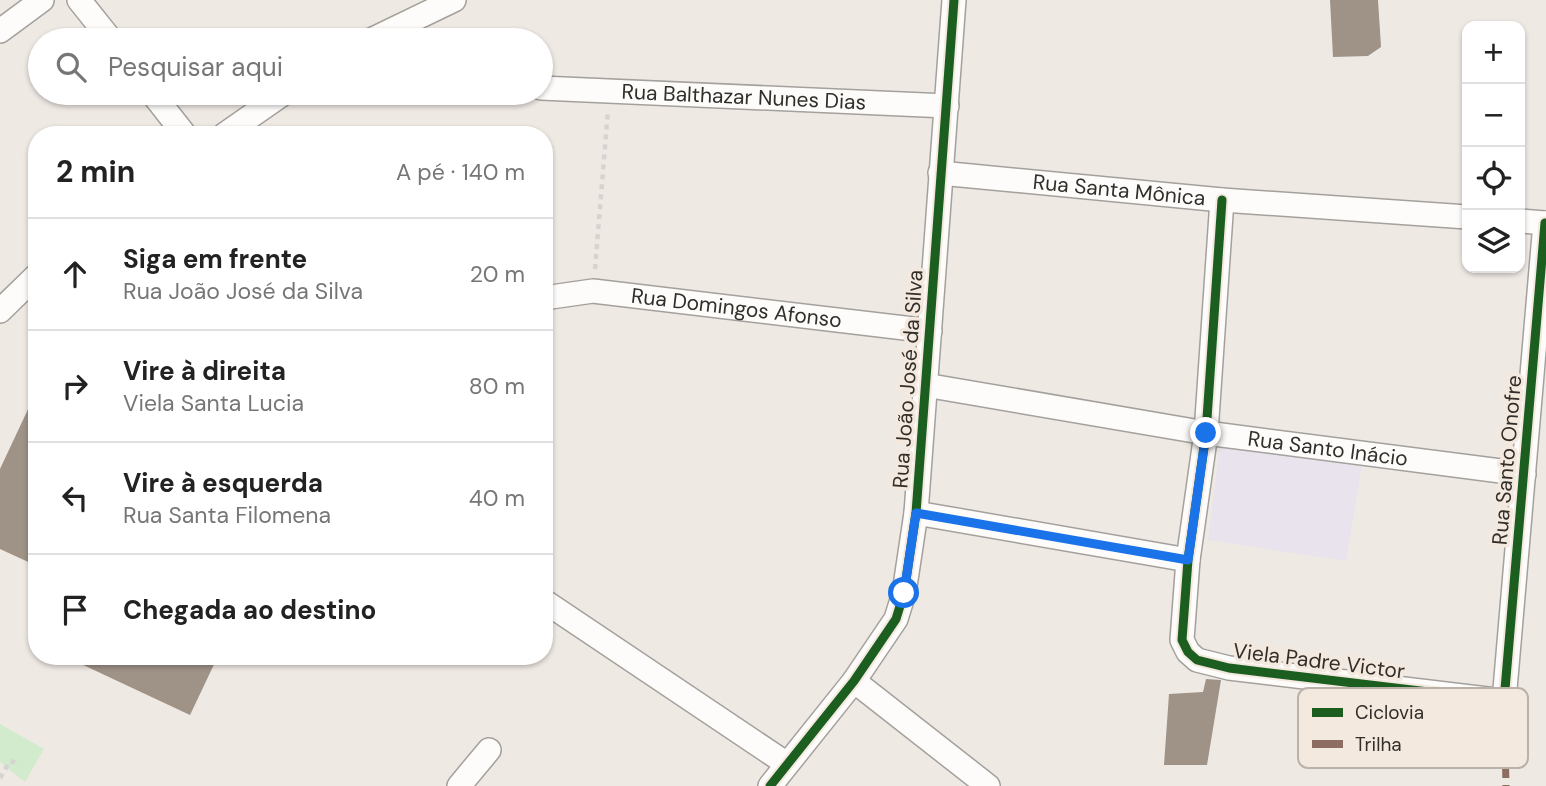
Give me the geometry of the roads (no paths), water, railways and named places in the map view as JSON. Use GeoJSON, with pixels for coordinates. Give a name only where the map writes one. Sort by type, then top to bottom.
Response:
{"type":"FeatureCollection","features":[{"type":"Feature","properties":{"kind":"street"},"geometry":{"type":"LineString","coordinates":[[0,31],[42,0]]}},
{"type":"Feature","properties":{"kind":"street"},"geometry":{"type":"LineString","coordinates":[[79,0],[101,28]]}},
{"type":"Feature","properties":{"kind":"street"},"geometry":{"type":"LineString","coordinates":[[396,28],[454,0]]}},
{"type":"Feature","properties":{"kind":"street","name":"Rua João José da Silva"},"geometry":{"type":"LineString","coordinates":[[771,786],[854,681],[896,620],[904,593],[916,513],[954,0]]}},
{"type":"Feature","properties":{"kind":"street","name":"Rua Balthazar Nunes Dias"},"geometry":{"type":"LineString","coordinates":[[553,89],[947,106]]}},
{"type":"Feature","properties":{"kind":"street"},"geometry":{"type":"LineString","coordinates":[[161,105],[178,126]]}},
{"type":"Feature","properties":{"kind":"street"},"geometry":{"type":"LineString","coordinates":[[237,126],[267,105]]}},
{"type":"Feature","properties":{"kind":"street","name":"Rua Santa Mônica"},"geometry":{"type":"LineString","coordinates":[[940,173],[1222,201],[1462,217]]}},
{"type":"Feature","properties":{"kind":"street"},"geometry":{"type":"LineString","coordinates":[[916,513],[1188,560],[1206,433],[1222,201]]}},
{"type":"Feature","properties":{"kind":"street"},"geometry":{"type":"LineString","coordinates":[[1525,221],[1546,223]]}},
{"type":"Feature","properties":{"kind":"street","name":"Rua Santo Onofre"},"geometry":{"type":"LineString","coordinates":[[1505,688],[1546,223]]}},
{"type":"Feature","properties":{"kind":"street"},"geometry":{"type":"LineString","coordinates":[[0,311],[28,284]]}},
{"type":"Feature","properties":{"kind":"street","name":"Rua Domingos Afonso"},"geometry":{"type":"LineString","coordinates":[[553,297],[593,291],[930,331]]}},
{"type":"Feature","properties":{"kind":"street","name":"Rua Santo Inácio"},"geometry":{"type":"LineString","coordinates":[[925,385],[1206,433],[1524,474]]}},
{"type":"Feature","properties":{"kind":"street","name":"Viela Padre Victor"},"geometry":{"type":"LineString","coordinates":[[1188,560],[1182,640],[1188,652],[1197,660],[1228,668],[1395,688]]}},
{"type":"Feature","properties":{"kind":"street"},"geometry":{"type":"LineString","coordinates":[[553,607],[787,764]]}},
{"type":"Feature","properties":{"kind":"street"},"geometry":{"type":"LineString","coordinates":[[854,681],[988,786]]}},
{"type":"Feature","properties":{"kind":"street"},"geometry":{"type":"LineString","coordinates":[[459,786],[489,750]]}}]}
